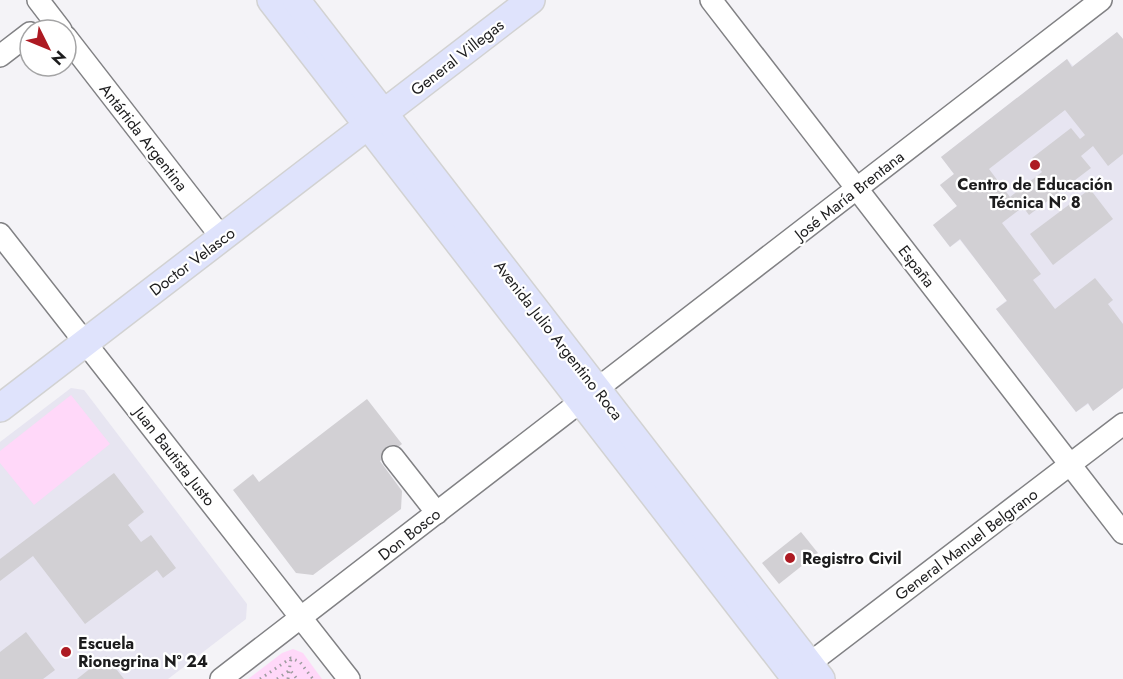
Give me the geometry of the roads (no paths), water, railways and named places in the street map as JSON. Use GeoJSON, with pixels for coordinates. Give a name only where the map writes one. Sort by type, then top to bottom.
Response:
{"type":"FeatureCollection","features":[{"type":"Feature","properties":{"kind":"main road","name":"Avenida Julio Argentino Roca"},"geometry":{"type":"LineString","coordinates":[[271,0],[376,120],[802,675]]}},
{"type":"Feature","properties":{"kind":"main road","name":"Avenida Julio Argentino Roca"},"geometry":{"type":"LineString","coordinates":[[296,0],[376,120]]}},
{"type":"Feature","properties":{"kind":"main road","name":"General Villegas"},"geometry":{"type":"LineString","coordinates":[[376,120],[531,0]]}},
{"type":"Feature","properties":{"kind":"main road","name":"Doctor Velasco"},"geometry":{"type":"LineString","coordinates":[[0,408],[376,120]]}},
{"type":"Feature","properties":{"kind":"street"},"geometry":{"type":"LineString","coordinates":[[38,0],[46,18]]}},
{"type":"Feature","properties":{"kind":"street","name":"España"},"geometry":{"type":"LineString","coordinates":[[711,0],[1123,533]]}},
{"type":"Feature","properties":{"kind":"street","name":"José María Brentana"},"geometry":{"type":"LineString","coordinates":[[589,396],[1101,0]]}},
{"type":"Feature","properties":{"kind":"street"},"geometry":{"type":"LineString","coordinates":[[0,56],[18,42]]}},
{"type":"Feature","properties":{"kind":"street","name":"Antártida Argentina"},"geometry":{"type":"LineString","coordinates":[[78,52],[222,238]]}},
{"type":"Feature","properties":{"kind":"street","name":"Juan Bautista Justo"},"geometry":{"type":"LineString","coordinates":[[0,234],[349,679]]}},
{"type":"Feature","properties":{"kind":"street","name":"Don Bosco"},"geometry":{"type":"LineString","coordinates":[[221,679],[589,396]]}},
{"type":"Feature","properties":{"kind":"street","name":"General Manuel Belgrano"},"geometry":{"type":"LineString","coordinates":[[802,675],[1123,424]]}},
{"type":"Feature","properties":{"kind":"street"},"geometry":{"type":"LineString","coordinates":[[393,457],[437,513]]}},
{"type":"Feature","properties":{"kind":"place","name":"Centro de Educación Técnica N° 8"},"geometry":{"type":"Point","coordinates":[1035,165]}},
{"type":"Feature","properties":{"kind":"place","name":"Registro Civil"},"geometry":{"type":"Point","coordinates":[790,558]}},
{"type":"Feature","properties":{"kind":"place","name":"Escuela Rionegrina N° 24"},"geometry":{"type":"Point","coordinates":[66,652]}}]}
